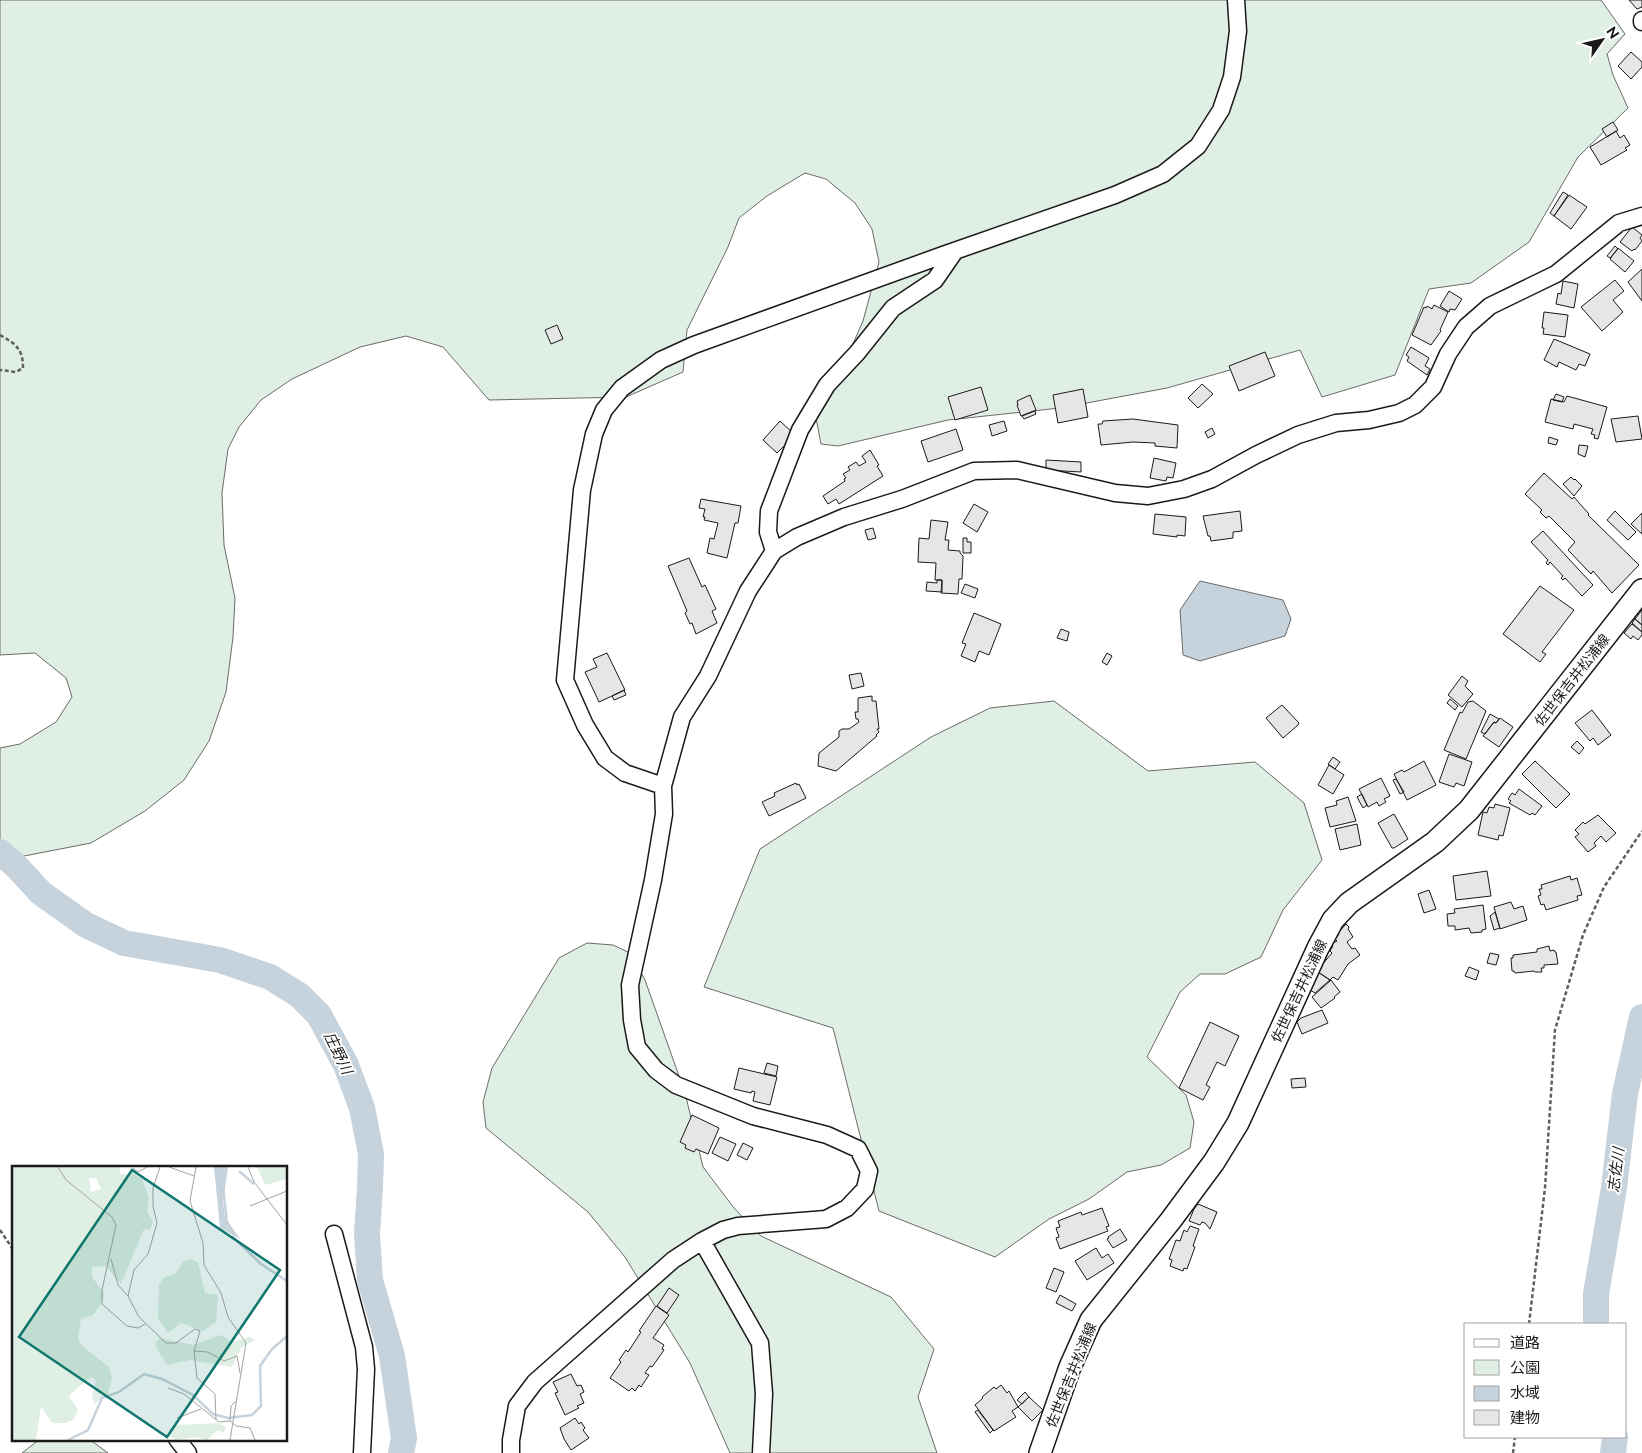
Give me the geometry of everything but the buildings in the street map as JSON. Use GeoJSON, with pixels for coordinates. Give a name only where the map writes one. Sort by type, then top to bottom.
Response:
{"type":"FeatureCollection","features":[{"type":"Feature","properties":{"kind":"main road","name":"佐世保吉井松浦線"},"geometry":{"type":"LineString","coordinates":[[1040,1453],[1070,1367],[1091,1320],[1171,1220],[1224,1147],[1238,1123],[1318,948],[1333,920],[1349,903],[1435,842],[1469,810],[1642,590]]}},
{"type":"Feature","properties":{"kind":"street"},"geometry":{"type":"LineString","coordinates":[[663,786],[625,774],[605,758],[585,725],[565,680],[582,490],[594,434],[604,410],[622,388],[635,378],[661,360],[694,344],[955,250],[1115,195],[1163,174],[1198,146],[1221,110],[1232,77],[1238,31],[1236,0]]}},
{"type":"Feature","properties":{"kind":"street"},"geometry":{"type":"LineString","coordinates":[[511,1453],[511,1440],[518,1406],[535,1382],[673,1260],[723,1230],[738,1226],[826,1219],[847,1208],[865,1189],[869,1171],[858,1149],[827,1136],[753,1116],[676,1084],[656,1070],[637,1047],[632,1020],[630,985],[664,814],[663,786],[682,717],[708,676],[748,591],[774,551],[796,537],[844,517],[902,499],[974,471],[1017,470],[1115,493],[1148,496],[1184,490],[1212,479],[1298,435],[1336,424],[1370,420],[1399,412],[1416,405],[1433,387],[1448,354],[1466,327],[1490,306],[1556,274],[1619,223],[1642,216]]}},
{"type":"Feature","properties":{"kind":"street"},"geometry":{"type":"LineString","coordinates":[[774,551],[768,532],[769,511],[800,430],[827,384],[857,353],[892,308],[935,280],[955,250]]}},
{"type":"Feature","properties":{"kind":"street"},"geometry":{"type":"LineString","coordinates":[[334,1234],[364,1347],[366,1369],[362,1453]]}},
{"type":"Feature","properties":{"kind":"street"},"geometry":{"type":"LineString","coordinates":[[702,1241],[760,1343],[764,1394],[761,1453]]}},
{"type":"Feature","properties":{"kind":"street"},"geometry":{"type":"LineString","coordinates":[[178,1440],[188,1453]]}},
{"type":"Feature","properties":{"kind":"path"},"geometry":{"type":"LineString","coordinates":[[0,335],[12,341],[23,356],[23,368],[16,372],[0,370]]}},
{"type":"Feature","properties":{"kind":"path"},"geometry":{"type":"LineString","coordinates":[[1529,1323],[1545,1188],[1555,1030],[1583,935],[1604,887],[1642,831]]}},
{"type":"Feature","properties":{"kind":"path"},"geometry":{"type":"LineString","coordinates":[[0,1230],[12,1248]]}},
{"type":"Feature","properties":{"kind":"path"},"geometry":{"type":"LineString","coordinates":[[1513,1453],[1515,1438]]}},
{"type":"Feature","properties":{"kind":"green space"},"geometry":{"type":"Polygon","coordinates":[[[0,0],[1601,0],[1625,34],[1607,54],[1613,75],[1628,108],[1578,157],[1529,242],[1471,283],[1429,289],[1395,375],[1322,397],[1300,350],[1167,388],[1060,408],[948,420],[838,446],[821,444],[816,418],[844,364],[863,321],[879,262],[872,229],[855,203],[826,179],[805,173],[767,196],[739,218],[728,247],[687,330],[683,372],[626,397],[489,400],[443,347],[406,336],[360,347],[292,379],[261,400],[239,427],[228,449],[222,493],[224,545],[235,598],[233,637],[226,692],[209,741],[184,780],[145,811],[91,843],[19,857],[0,855],[0,748],[20,744],[56,722],[72,697],[66,678],[35,653],[0,655],[0,0]]]}},
{"type":"Feature","properties":{"kind":"green space"},"geometry":{"type":"Polygon","coordinates":[[[1054,701],[1148,771],[1255,762],[1304,803],[1322,860],[1283,910],[1261,957],[1225,974],[1200,974],[1180,992],[1147,1057],[1186,1095],[1194,1122],[1190,1148],[1161,1165],[1127,1172],[1089,1199],[1049,1219],[995,1257],[879,1211],[833,1028],[704,987],[760,849],[931,737],[990,708],[1054,701]]]}},
{"type":"Feature","properties":{"kind":"green space"},"geometry":{"type":"Polygon","coordinates":[[[587,943],[613,945],[630,953],[645,980],[685,1093],[703,1167],[734,1208],[761,1236],[891,1297],[934,1349],[918,1397],[937,1453],[730,1453],[690,1363],[625,1257],[588,1212],[486,1128],[483,1102],[492,1068],[559,958],[587,943]]]}},
{"type":"Feature","properties":{"kind":"green space"},"geometry":{"type":"Polygon","coordinates":[[[39,1440],[90,1440],[108,1453],[22,1453],[39,1440]]]}},
{"type":"Feature","properties":{"kind":"water"},"geometry":{"type":"Polygon","coordinates":[[[1200,581],[1283,600],[1291,619],[1285,636],[1200,661],[1183,655],[1180,610],[1200,581]]]}},
{"type":"Feature","properties":{"kind":"waterway","name":"庄野川"},"geometry":{"type":"LineString","coordinates":[[0,852],[41,893],[86,925],[124,943],[220,960],[270,977],[299,995],[319,1015],[346,1065],[362,1108],[371,1154],[367,1233],[370,1280],[392,1356],[404,1438],[401,1453]]}},
{"type":"Feature","properties":{"kind":"waterway","name":"志佐川"},"geometry":{"type":"LineString","coordinates":[[1596,1323],[1596,1294],[1614,1188],[1625,1094],[1642,1017]]}},
{"type":"Feature","properties":{"kind":"waterway","name":"志佐川"},"geometry":{"type":"LineString","coordinates":[[1613,1453],[1615,1438]]}}]}
